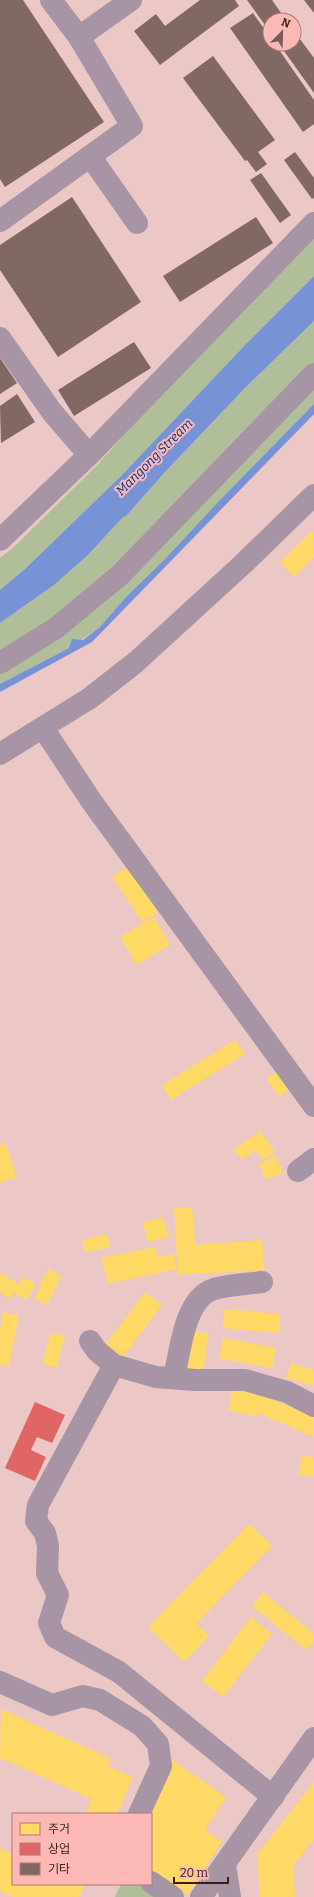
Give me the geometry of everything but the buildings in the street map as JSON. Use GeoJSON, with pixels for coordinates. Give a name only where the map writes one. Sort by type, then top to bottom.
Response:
{"type":"FeatureCollection","features":[{"type":"Feature","properties":{"kind":"street"},"geometry":{"type":"LineString","coordinates":[[0,221],[132,126],[79,37],[51,0]]}},
{"type":"Feature","properties":{"kind":"street"},"geometry":{"type":"LineString","coordinates":[[79,37],[131,0]]}},
{"type":"Feature","properties":{"kind":"street"},"geometry":{"type":"LineString","coordinates":[[90,156],[138,223]]}},
{"type":"Feature","properties":{"kind":"street"},"geometry":{"type":"LineString","coordinates":[[2,533],[89,454],[314,223]]}},
{"type":"Feature","properties":{"kind":"street"},"geometry":{"type":"LineString","coordinates":[[0,338],[52,412],[89,454]]}},
{"type":"Feature","properties":{"kind":"street"},"geometry":{"type":"LineString","coordinates":[[0,663],[56,628],[120,575],[314,374]]}},
{"type":"Feature","properties":{"kind":"street"},"geometry":{"type":"LineString","coordinates":[[0,754],[90,698],[136,662],[243,564],[314,495]]}},
{"type":"Feature","properties":{"kind":"street"},"geometry":{"type":"LineString","coordinates":[[43,728],[92,802],[314,1106]]}},
{"type":"Feature","properties":{"kind":"street"},"geometry":{"type":"LineString","coordinates":[[174,1378],[187,1317],[198,1300],[212,1290],[262,1282]]}},
{"type":"Feature","properties":{"kind":"street"},"geometry":{"type":"LineString","coordinates":[[90,1341],[97,1351],[114,1365],[156,1377],[245,1380],[286,1392],[314,1406]]}},
{"type":"Feature","properties":{"kind":"street"},"geometry":{"type":"LineString","coordinates":[[114,1365],[38,1505],[36,1521],[45,1533],[48,1546],[47,1573],[58,1595],[49,1623],[55,1637],[120,1672],[273,1796]]}},
{"type":"Feature","properties":{"kind":"street"},"geometry":{"type":"LineString","coordinates":[[0,1682],[52,1705],[83,1696],[100,1700],[142,1726],[158,1744],[161,1766],[139,1813]]}},
{"type":"Feature","properties":{"kind":"street"},"geometry":{"type":"LineString","coordinates":[[201,1897],[314,1738]]}},
{"type":"Feature","properties":{"kind":"street"},"geometry":{"type":"LineString","coordinates":[[225,1865],[230,1897]]}},
{"type":"Feature","properties":{"kind":"street"},"geometry":{"type":"LineString","coordinates":[[152,1883],[173,1897]]}},
{"type":"Feature","properties":{"kind":"green space"},"geometry":{"type":"Polygon","coordinates":[[[314,235],[314,276],[246,344],[122,475],[25,569],[0,590],[0,558],[14,547],[97,465],[187,365],[314,235]]]}},
{"type":"Feature","properties":{"kind":"green space"},"geometry":{"type":"Polygon","coordinates":[[[314,321],[314,370],[118,572],[0,661],[0,623],[54,585],[88,555],[244,389],[314,321]]]}},
{"type":"Feature","properties":{"kind":"green space"},"geometry":{"type":"Polygon","coordinates":[[[314,378],[314,404],[219,501],[165,559],[125,598],[100,627],[69,648],[0,684],[0,666],[58,630],[314,378]]]}},
{"type":"Feature","properties":{"kind":"green space"},"geometry":{"type":"Polygon","coordinates":[[[121,1885],[138,1885],[156,1897],[115,1897],[121,1885]]]}},
{"type":"Feature","properties":{"kind":"water","name":"Mangong Stream"},"geometry":{"type":"Polygon","coordinates":[[[314,276],[314,321],[244,389],[88,555],[54,585],[0,623],[0,590],[25,569],[122,475],[246,344],[314,276]]]}},
{"type":"Feature","properties":{"kind":"water"},"geometry":{"type":"Polygon","coordinates":[[[314,404],[314,414],[92,642],[0,692],[0,684],[69,648],[72,639],[83,640],[100,627],[125,598],[165,559],[219,501],[314,404]]]}}]}
